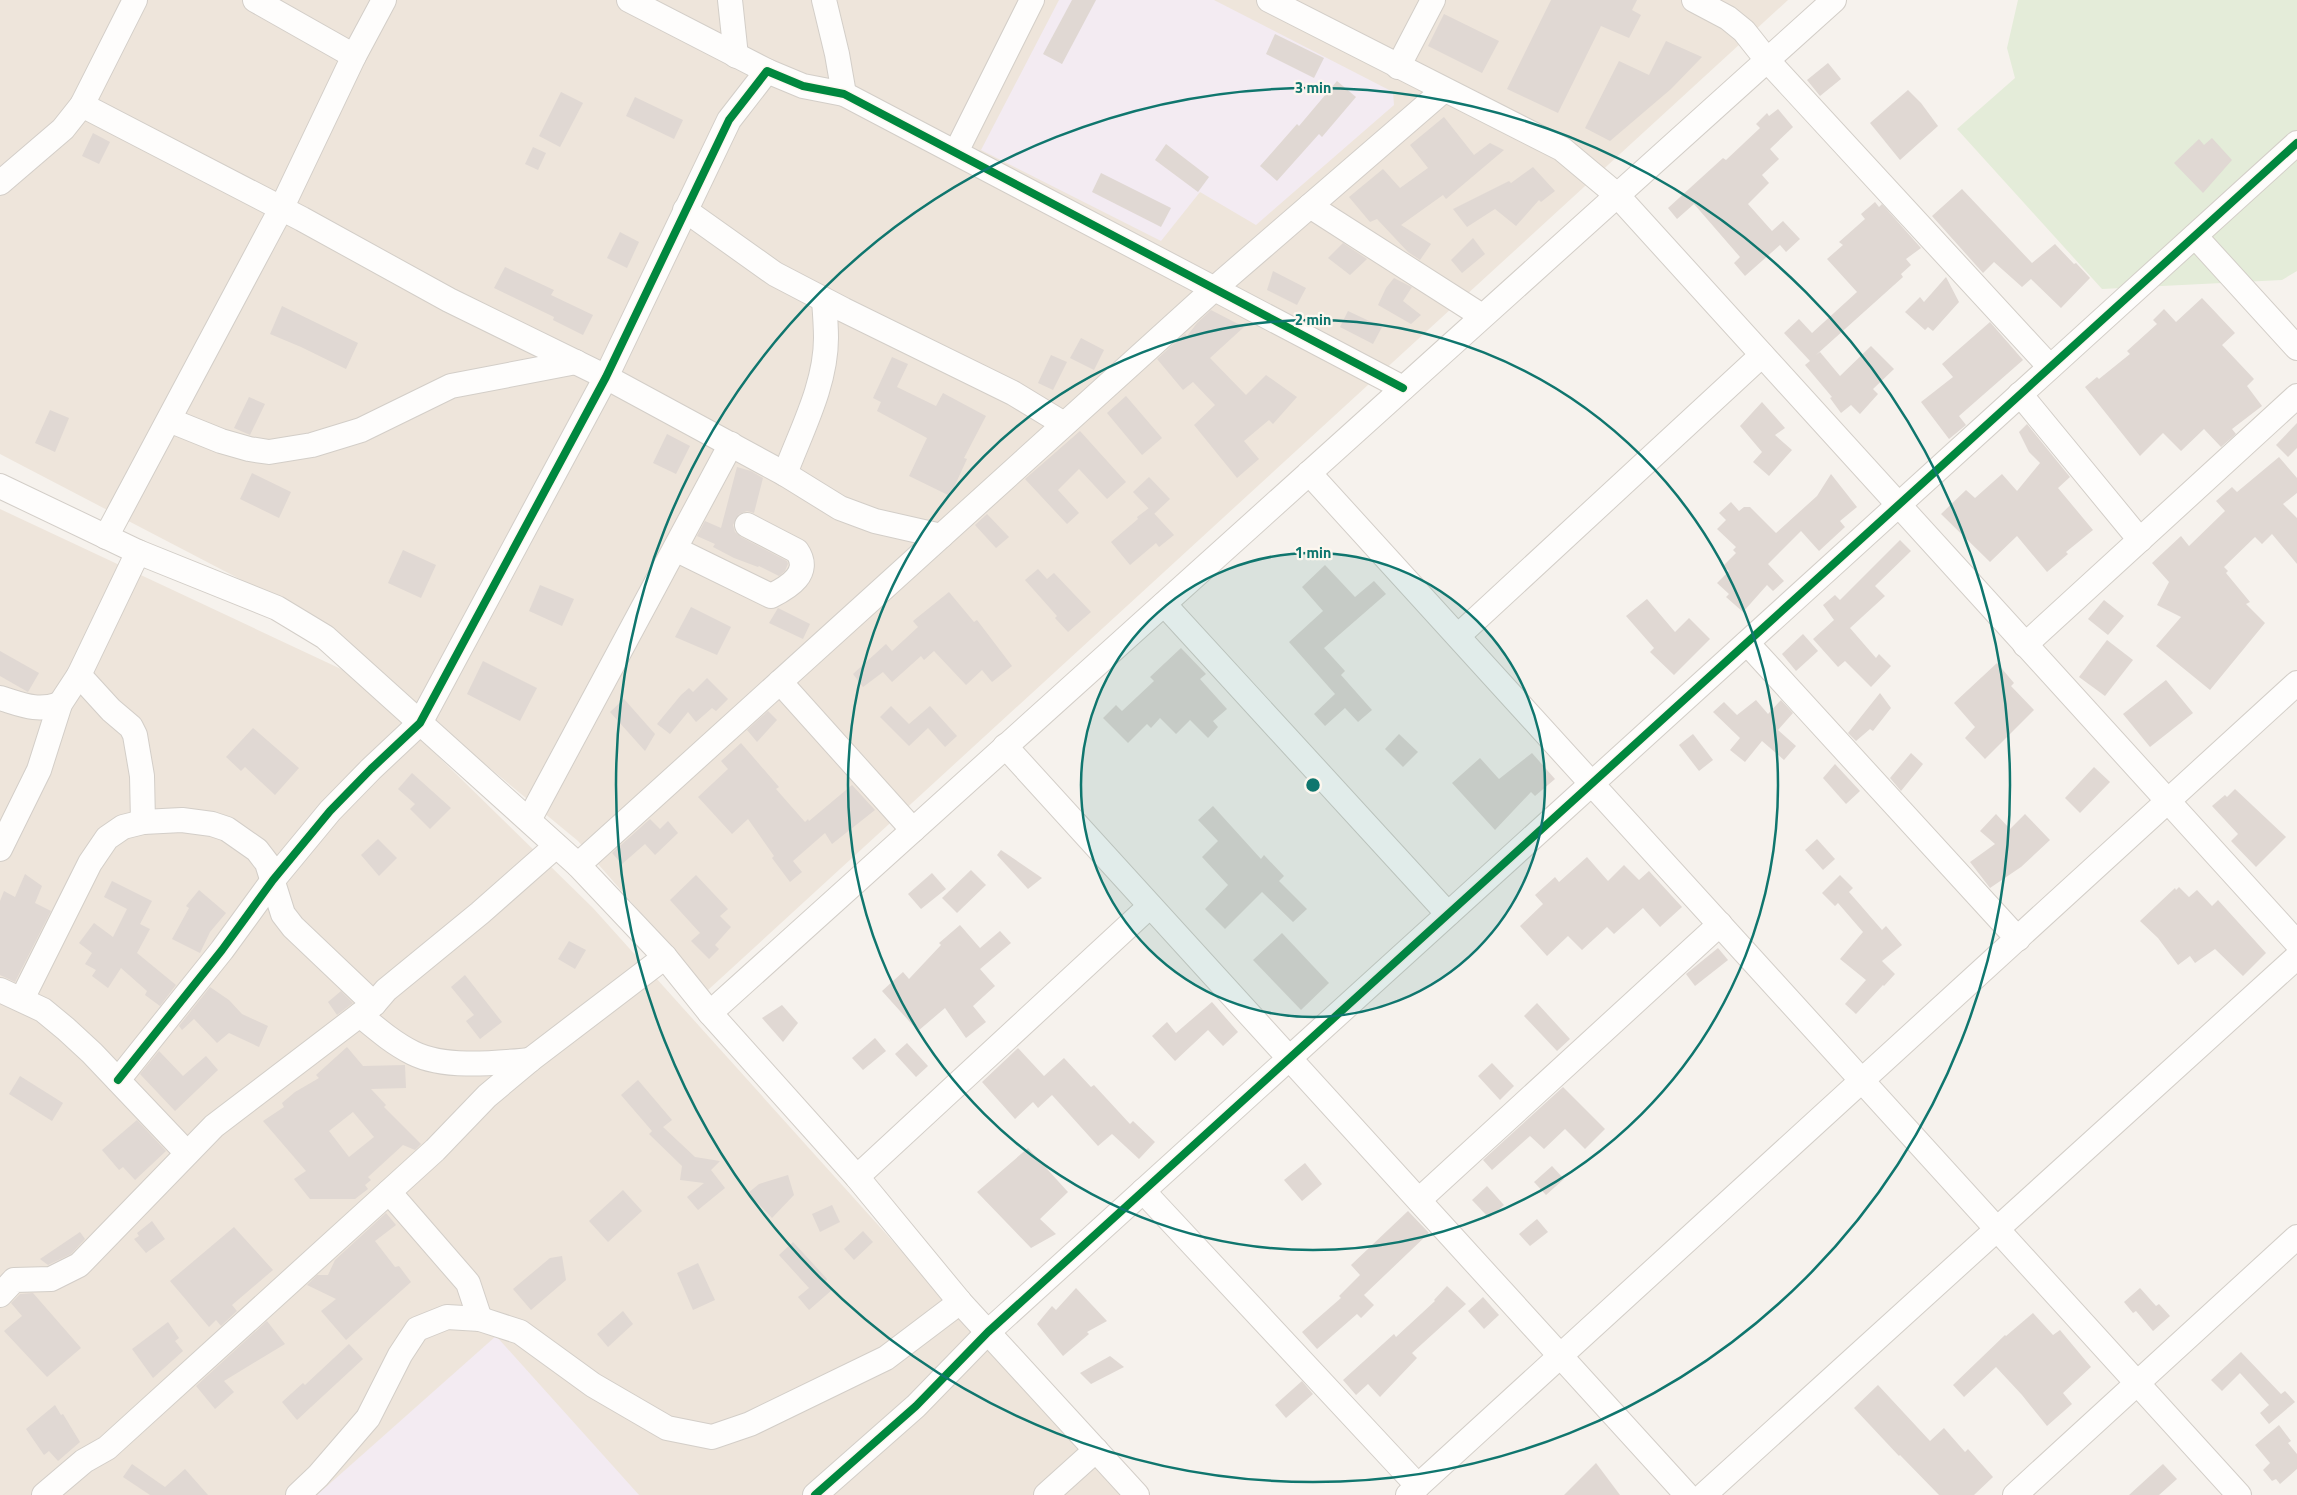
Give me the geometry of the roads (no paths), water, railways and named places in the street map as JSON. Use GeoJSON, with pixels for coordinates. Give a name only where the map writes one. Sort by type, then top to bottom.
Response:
{"type":"FeatureCollection","features":[{"type":"Feature","properties":{"kind":"street"},"geometry":{"type":"LineString","coordinates":[[0,183],[63,129],[82,105],[135,0]]}},
{"type":"Feature","properties":{"kind":"street"},"geometry":{"type":"LineString","coordinates":[[255,0],[354,56]]}},
{"type":"Feature","properties":{"kind":"street"},"geometry":{"type":"LineString","coordinates":[[106,537],[281,209],[354,56],[384,0]]}},
{"type":"Feature","properties":{"kind":"street"},"geometry":{"type":"LineString","coordinates":[[629,0],[767,71],[803,86],[844,94],[1403,388]]}},
{"type":"Feature","properties":{"kind":"street"},"geometry":{"type":"LineString","coordinates":[[730,0],[736,56]]}},
{"type":"Feature","properties":{"kind":"street"},"geometry":{"type":"LineString","coordinates":[[824,0],[844,94]]}},
{"type":"Feature","properties":{"kind":"street"},"geometry":{"type":"LineString","coordinates":[[956,152],[1032,0]]}},
{"type":"Feature","properties":{"kind":"street"},"geometry":{"type":"LineString","coordinates":[[1269,0],[1562,148],[1617,196],[2297,943]]}},
{"type":"Feature","properties":{"kind":"street"},"geometry":{"type":"LineString","coordinates":[[1398,66],[1433,0]]}},
{"type":"Feature","properties":{"kind":"street"},"geometry":{"type":"LineString","coordinates":[[1694,0],[1728,18],[1744,31],[1767,60],[2050,367]]}},
{"type":"Feature","properties":{"kind":"street"},"geometry":{"type":"LineString","coordinates":[[710,1013],[1834,0]]}},
{"type":"Feature","properties":{"kind":"street"},"geometry":{"type":"LineString","coordinates":[[118,1080],[222,950],[273,880],[330,811],[420,723],[606,377],[729,120],[767,71]]}},
{"type":"Feature","properties":{"kind":"street"},"geometry":{"type":"LineString","coordinates":[[578,865],[1064,424],[1216,288],[1444,90]]}},
{"type":"Feature","properties":{"kind":"street"},"geometry":{"type":"LineString","coordinates":[[82,105],[281,209],[449,300],[606,377],[785,474],[817,495],[855,514],[941,536]]}},
{"type":"Feature","properties":{"kind":"street"},"geometry":{"type":"LineString","coordinates":[[815,1495],[916,1406],[988,1332],[2297,143]]}},
{"type":"Feature","properties":{"kind":"street"},"geometry":{"type":"LineString","coordinates":[[1310,206],[1482,316]]}},
{"type":"Feature","properties":{"kind":"street"},"geometry":{"type":"LineString","coordinates":[[686,210],[775,274],[1013,393],[1064,424]]}},
{"type":"Feature","properties":{"kind":"street"},"geometry":{"type":"LineString","coordinates":[[2195,236],[2297,348]]}},
{"type":"Feature","properties":{"kind":"street"},"geometry":{"type":"LineString","coordinates":[[785,474],[822,372],[826,340],[824,300]]}},
{"type":"Feature","properties":{"kind":"street"},"geometry":{"type":"LineString","coordinates":[[1458,636],[1762,355]]}},
{"type":"Feature","properties":{"kind":"street"},"geometry":{"type":"LineString","coordinates":[[169,420],[221,441],[249,449],[269,452],[312,445],[361,430],[451,386],[576,362]]}},
{"type":"Feature","properties":{"kind":"street"},"geometry":{"type":"LineString","coordinates":[[2020,394],[2140,540]]}},
{"type":"Feature","properties":{"kind":"street"},"geometry":{"type":"LineString","coordinates":[[2025,644],[2297,396]]}},
{"type":"Feature","properties":{"kind":"street"},"geometry":{"type":"LineString","coordinates":[[529,820],[731,444]]}},
{"type":"Feature","properties":{"kind":"street"},"geometry":{"type":"LineString","coordinates":[[1308,473],[2240,1495]]}},
{"type":"Feature","properties":{"kind":"street"},"geometry":{"type":"LineString","coordinates":[[0,486],[138,552],[277,608],[325,638],[578,865],[665,957],[710,1013],[857,1177],[960,1302],[1137,1495]]}},
{"type":"Feature","properties":{"kind":"street"},"geometry":{"type":"LineString","coordinates":[[675,549],[771,596],[789,588],[803,568],[802,558],[797,551],[747,525]]}},
{"type":"Feature","properties":{"kind":"street"},"geometry":{"type":"LineString","coordinates":[[0,849],[39,770],[60,704],[79,676],[138,552]]}},
{"type":"Feature","properties":{"kind":"street"},"geometry":{"type":"LineString","coordinates":[[1164,604],[1448,914]]}},
{"type":"Feature","properties":{"kind":"street"},"geometry":{"type":"LineString","coordinates":[[1747,643],[2018,939]]}},
{"type":"Feature","properties":{"kind":"street"},"geometry":{"type":"LineString","coordinates":[[79,676],[131,727],[135,735],[142,776],[143,822]]}},
{"type":"Feature","properties":{"kind":"street"},"geometry":{"type":"LineString","coordinates":[[780,682],[913,830]]}},
{"type":"Feature","properties":{"kind":"street"},"geometry":{"type":"LineString","coordinates":[[1143,1191],[1413,1490],[2297,684]]}},
{"type":"Feature","properties":{"kind":"street"},"geometry":{"type":"LineString","coordinates":[[0,698],[46,709],[60,704]]}},
{"type":"Feature","properties":{"kind":"street"},"geometry":{"type":"LineString","coordinates":[[1005,746],[1687,1495]]}},
{"type":"Feature","properties":{"kind":"street"},"geometry":{"type":"LineString","coordinates":[[22,999],[90,863],[107,838],[123,827],[143,822],[182,820],[212,824],[227,829],[257,850],[267,863],[283,914],[367,1010],[385,1036],[414,1054],[447,1062],[494,1063],[530,1060]]}},
{"type":"Feature","properties":{"kind":"street"},"geometry":{"type":"LineString","coordinates":[[0,1295],[14,1280],[51,1279],[79,1265],[214,1126],[367,1010],[386,990],[480,913],[556,846]]}},
{"type":"Feature","properties":{"kind":"street"},"geometry":{"type":"LineString","coordinates":[[857,1177],[1150,906]]}},
{"type":"Feature","properties":{"kind":"street"},"geometry":{"type":"LineString","coordinates":[[1419,1200],[1720,924]]}},
{"type":"Feature","properties":{"kind":"street"},"geometry":{"type":"LineString","coordinates":[[44,1495],[84,1461],[107,1448],[389,1192],[487,1096],[530,1060],[665,957]]}},
{"type":"Feature","properties":{"kind":"street"},"geometry":{"type":"LineString","coordinates":[[1704,1495],[2297,957]]}},
{"type":"Feature","properties":{"kind":"street"},"geometry":{"type":"LineString","coordinates":[[0,990],[43,1010],[66,1029],[118,1080],[187,1154]]}},
{"type":"Feature","properties":{"kind":"street"},"geometry":{"type":"LineString","coordinates":[[389,1192],[468,1283],[480,1319]]}},
{"type":"Feature","properties":{"kind":"street"},"geometry":{"type":"LineString","coordinates":[[2014,1495],[2297,1237]]}},
{"type":"Feature","properties":{"kind":"street"},"geometry":{"type":"LineString","coordinates":[[298,1495],[318,1476],[368,1418],[400,1355],[417,1329],[447,1317],[480,1319],[520,1332],[593,1385],[667,1428],[712,1437],[750,1424],[886,1358],[960,1302]]}},
{"type":"Feature","properties":{"kind":"street"},"geometry":{"type":"LineString","coordinates":[[1046,1495],[1096,1450]]}}]}
